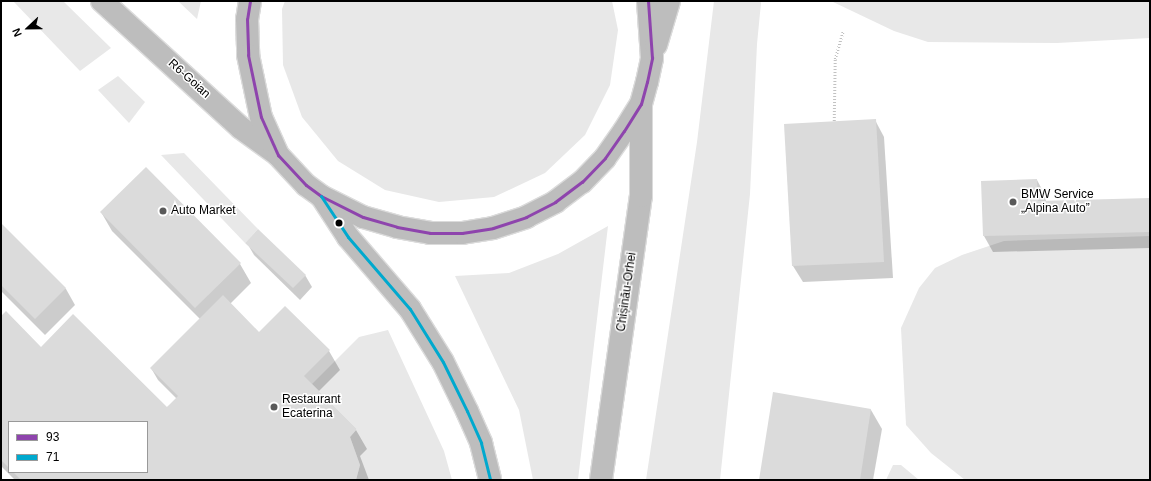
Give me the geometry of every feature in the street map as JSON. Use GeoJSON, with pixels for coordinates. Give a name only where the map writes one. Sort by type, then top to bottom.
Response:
{"type":"FeatureCollection","features":[{"type":"Feature","properties":{"kind":"main road","name":"R6-Goian"},"geometry":{"type":"LineString","coordinates":[[102,1],[241,128],[278,155]]}},
{"type":"Feature","properties":{"kind":"main road"},"geometry":{"type":"LineString","coordinates":[[250,1],[247,19],[248,55],[262,117],[278,155],[306,185],[321,196],[363,217],[397,228],[430,233],[454,233],[493,228],[532,214],[555,202],[582,182],[606,158],[641,104],[652,58],[669,1]]}},
{"type":"Feature","properties":{"kind":"main road"},"geometry":{"type":"LineString","coordinates":[[648,1],[652,58]]}},
{"type":"Feature","properties":{"kind":"main road","name":"Chișinău-Orhei"},"geometry":{"type":"LineString","coordinates":[[601,480],[641,196],[641,104]]}},
{"type":"Feature","properties":{"kind":"main road"},"geometry":{"type":"LineString","coordinates":[[321,196],[348,237],[410,309],[443,362],[481,443],[490,480]]}},
{"type":"Feature","properties":{"kind":"path"},"geometry":{"type":"LineString","coordinates":[[834,122],[835,59],[843,31]]}},
{"type":"Feature","properties":{"kind":"shaded area"},"geometry":{"type":"Polygon","coordinates":[[[13,1],[63,1],[111,48],[80,71],[13,1]]]}},
{"type":"Feature","properties":{"kind":"shaded area"},"geometry":{"type":"Polygon","coordinates":[[[178,1],[201,1],[197,19],[178,1]]]}},
{"type":"Feature","properties":{"kind":"shaded area"},"geometry":{"type":"Polygon","coordinates":[[[285,1],[612,1],[618,30],[610,85],[585,135],[545,173],[494,197],[439,202],[385,190],[338,161],[302,117],[283,65],[282,9],[285,1]]]}},
{"type":"Feature","properties":{"kind":"shaded area"},"geometry":{"type":"Polygon","coordinates":[[[714,1],[760,1],[761,3],[757,44],[750,194],[720,480],[646,480],[697,142],[714,1]]]}},
{"type":"Feature","properties":{"kind":"shaded area"},"geometry":{"type":"Polygon","coordinates":[[[831,1],[1150,1],[1150,38],[1057,43],[928,42],[894,31],[831,1]]]}},
{"type":"Feature","properties":{"kind":"shaded area"},"geometry":{"type":"Polygon","coordinates":[[[118,76],[145,102],[129,123],[98,90],[118,76]]]}},
{"type":"Feature","properties":{"kind":"shaded area"},"geometry":{"type":"Polygon","coordinates":[[[184,153],[258,229],[245,243],[161,155],[184,153]]]}},
{"type":"Feature","properties":{"kind":"shaded area"},"geometry":{"type":"Polygon","coordinates":[[[608,226],[578,480],[533,480],[519,410],[455,276],[509,273],[558,254],[608,226]]]}},
{"type":"Feature","properties":{"kind":"shaded area"},"geometry":{"type":"Polygon","coordinates":[[[1150,236],[1150,480],[965,480],[931,453],[906,425],[901,328],[919,288],[935,268],[962,255],[1004,241],[1150,236]]]}},
{"type":"Feature","properties":{"kind":"shaded area"},"geometry":{"type":"Polygon","coordinates":[[[388,330],[444,451],[452,480],[356,480],[360,465],[350,437],[357,429],[312,384],[359,337],[388,330]]]}},
{"type":"Feature","properties":{"kind":"shaded area"},"geometry":{"type":"Polygon","coordinates":[[[893,465],[901,465],[919,480],[886,480],[893,465]]]}},
{"type":"Feature","properties":{"kind":"building"},"geometry":{"type":"Polygon","coordinates":[[[876,119],[884,262],[792,266],[784,124],[876,119]]]}},
{"type":"Feature","properties":{"kind":"building"},"geometry":{"type":"Polygon","coordinates":[[[146,167],[241,263],[195,308],[100,212],[146,167]]]}},
{"type":"Feature","properties":{"kind":"building"},"geometry":{"type":"Polygon","coordinates":[[[1037,179],[1038,201],[1150,198],[1150,232],[983,236],[981,181],[1037,179]]]}},
{"type":"Feature","properties":{"kind":"building"},"geometry":{"type":"Polygon","coordinates":[[[1,223],[66,288],[35,319],[1,285],[1,223]]]}},
{"type":"Feature","properties":{"kind":"building"},"geometry":{"type":"Polygon","coordinates":[[[258,229],[306,275],[293,288],[245,243],[258,229]]]}},
{"type":"Feature","properties":{"kind":"building"},"geometry":{"type":"Polygon","coordinates":[[[223,295],[259,332],[285,306],[330,350],[304,376],[357,429],[350,437],[360,465],[356,480],[21,480],[14,473],[148,473],[148,421],[8,421],[8,467],[1,460],[1,316],[6,311],[41,347],[73,314],[167,407],[178,396],[150,368],[223,295]]]}},
{"type":"Feature","properties":{"kind":"building"},"geometry":{"type":"Polygon","coordinates":[[[773,392],[871,409],[860,480],[759,480],[773,392]]]}},
{"type":"Feature","properties":{"kind":"transit line","name":"93"},"geometry":{"type":"LineString","coordinates":[[250,1],[247,19],[248,55],[261,117],[278,155],[306,185],[321,196],[363,217],[397,227],[430,233],[462,233],[493,228],[526,217],[555,202],[582,182],[605,158],[641,104],[652,58],[648,1]]}},
{"type":"Feature","properties":{"kind":"transit line","name":"71"},"geometry":{"type":"LineString","coordinates":[[321,196],[348,237],[410,309],[443,362],[481,443],[490,480]]}},
{"type":"Feature","properties":{"kind":"place","name":"BMW Service „Alpina Auto”"},"geometry":{"type":"Point","coordinates":[1013,202]}},
{"type":"Feature","properties":{"kind":"place","name":"Auto Market"},"geometry":{"type":"Point","coordinates":[163,211]}},
{"type":"Feature","properties":{"kind":"place","name":"Restaurant Ecaterina"},"geometry":{"type":"Point","coordinates":[274,407]}}]}
